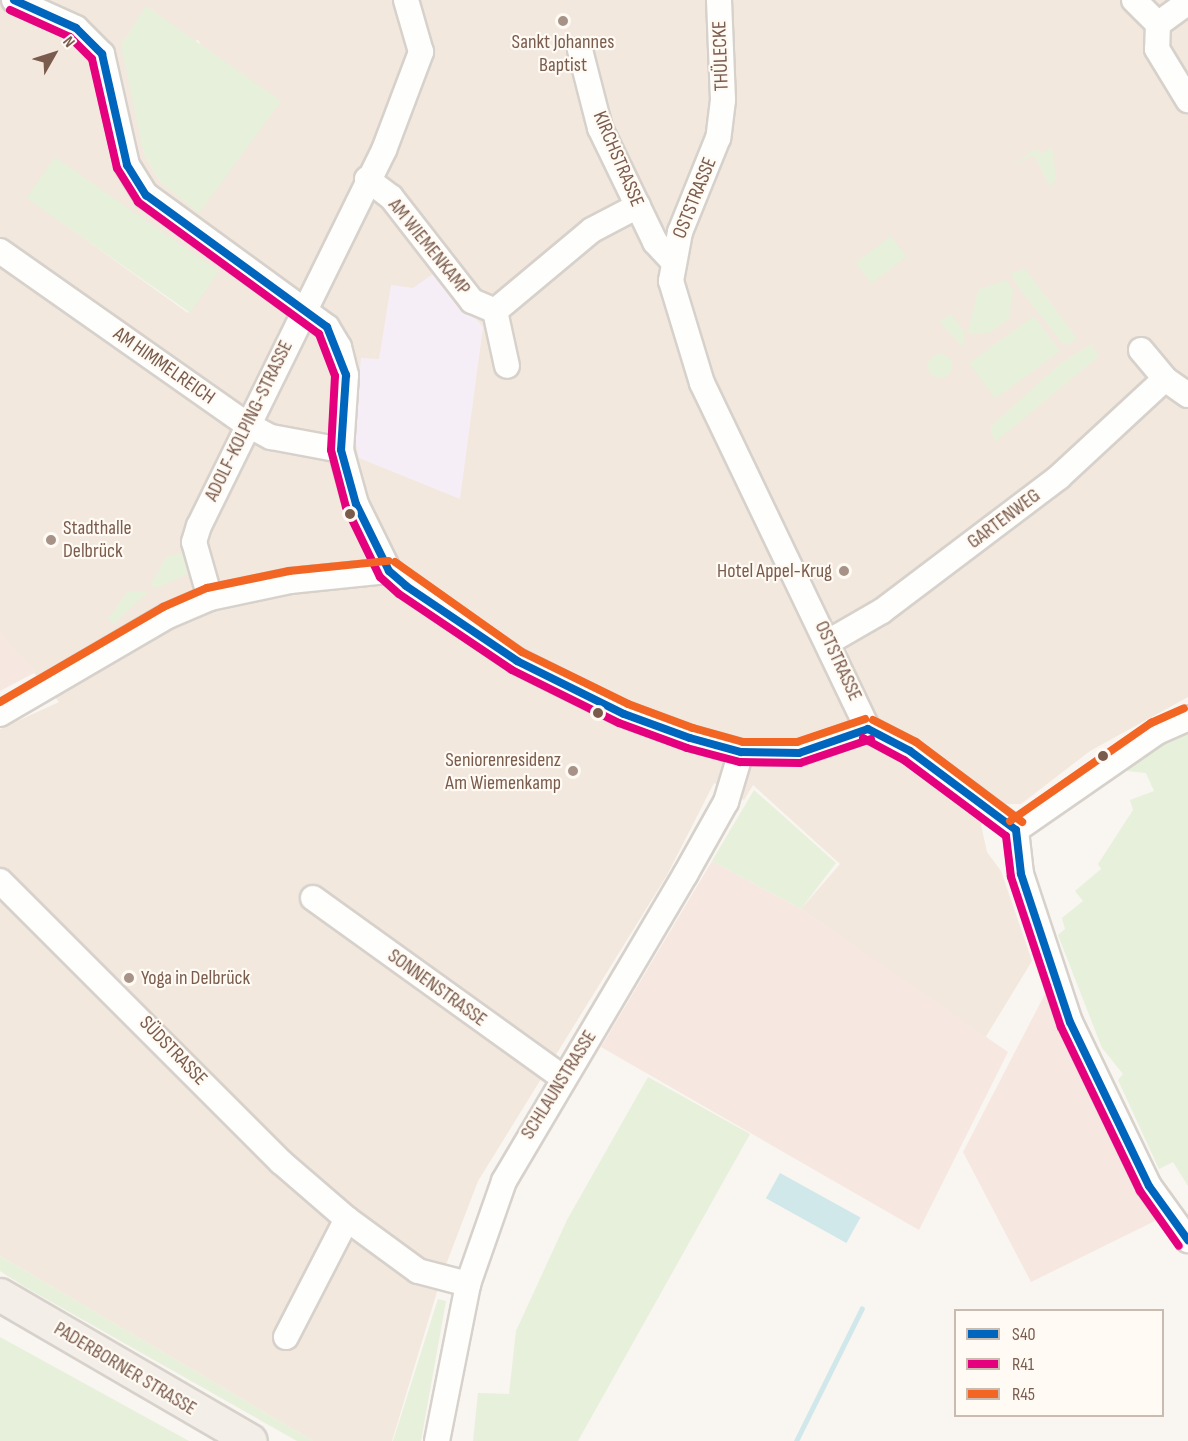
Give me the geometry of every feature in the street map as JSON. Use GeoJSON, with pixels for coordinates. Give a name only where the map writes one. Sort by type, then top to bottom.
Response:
{"type":"FeatureCollection","features":[{"type":"Feature","properties":{"kind":"main road","name":"PADERBORNER STRASSE"},"geometry":{"type":"LineString","coordinates":[[0,1295],[251,1441]]}},
{"type":"Feature","properties":{"kind":"street"},"geometry":{"type":"LineString","coordinates":[[14,0],[76,28],[102,54],[127,165],[146,195],[303,308],[339,347],[346,375],[341,450],[356,504],[388,571],[456,623],[537,671],[624,714],[741,752],[799,753],[868,729],[910,751],[1016,831],[1021,874],[1070,1022],[1149,1186],[1188,1240]]}},
{"type":"Feature","properties":{"kind":"street","name":"ADOLF-KOLPING-STRASSE"},"geometry":{"type":"LineString","coordinates":[[210,598],[194,542],[303,308],[367,179],[421,52],[406,0]]}},
{"type":"Feature","properties":{"kind":"street","name":"THÜLECKE"},"geometry":{"type":"LineString","coordinates":[[719,0],[722,112]]}},
{"type":"Feature","properties":{"kind":"street"},"geometry":{"type":"LineString","coordinates":[[1134,0],[1158,24],[1157,49],[1188,100]]}},
{"type":"Feature","properties":{"kind":"street"},"geometry":{"type":"LineString","coordinates":[[1158,24],[1188,2]]}},
{"type":"Feature","properties":{"kind":"street","name":"KIRCHSTRASSE"},"geometry":{"type":"LineString","coordinates":[[580,50],[600,128],[656,242],[672,260]]}},
{"type":"Feature","properties":{"kind":"street","name":"OSTSTRASSE"},"geometry":{"type":"LineString","coordinates":[[722,112],[718,138],[672,260],[679,323],[702,382],[830,641],[868,729]]}},
{"type":"Feature","properties":{"kind":"street","name":"AM WIEMENKAMP"},"geometry":{"type":"LineString","coordinates":[[367,179],[392,197],[472,301],[495,311]]}},
{"type":"Feature","properties":{"kind":"street"},"geometry":{"type":"LineString","coordinates":[[507,366],[495,311],[592,230],[638,206]]}},
{"type":"Feature","properties":{"kind":"street","name":"AM HIMMELREICH"},"geometry":{"type":"LineString","coordinates":[[0,251],[248,424],[271,436],[341,450]]}},
{"type":"Feature","properties":{"kind":"street"},"geometry":{"type":"LineString","coordinates":[[1142,350],[1165,380],[1188,395]]}},
{"type":"Feature","properties":{"kind":"street","name":"GARTENWEG"},"geometry":{"type":"LineString","coordinates":[[830,641],[882,611],[1059,477],[1165,380]]}},
{"type":"Feature","properties":{"kind":"street"},"geometry":{"type":"LineString","coordinates":[[0,714],[168,616],[210,598],[290,581],[388,571]]}},
{"type":"Feature","properties":{"kind":"street"},"geometry":{"type":"LineString","coordinates":[[1016,831],[1157,732],[1188,718]]}},
{"type":"Feature","properties":{"kind":"street","name":"SCHLAUNSTRASSE"},"geometry":{"type":"LineString","coordinates":[[437,1441],[468,1284],[504,1181],[562,1077],[691,865],[726,802],[741,752]]}},
{"type":"Feature","properties":{"kind":"street","name":"SÜDSTRASSE"},"geometry":{"type":"LineString","coordinates":[[0,881],[281,1162],[347,1219],[418,1271],[468,1284]]}},
{"type":"Feature","properties":{"kind":"street","name":"SONNENSTRASSE"},"geometry":{"type":"LineString","coordinates":[[313,898],[562,1077]]}},
{"type":"Feature","properties":{"kind":"street"},"geometry":{"type":"LineString","coordinates":[[286,1337],[347,1219]]}},
{"type":"Feature","properties":{"kind":"shaded area"},"geometry":{"type":"Polygon","coordinates":[[[0,0],[1188,0],[1188,697],[1090,751],[1021,804],[995,804],[981,825],[987,852],[1001,871],[1032,961],[985,1038],[801,909],[840,864],[753,785],[744,800],[714,783],[667,875],[478,1181],[442,1275],[392,1441],[313,1441],[0,1256],[0,729],[59,702],[0,633],[0,0]],[[198,40],[129,65],[144,154],[160,182],[202,47],[198,40]],[[35,203],[188,313],[219,271],[218,271],[35,203]]]}},
{"type":"Feature","properties":{"kind":"shaded area"},"geometry":{"type":"Polygon","coordinates":[[[436,272],[483,327],[460,499],[359,458],[354,434],[361,358],[379,359],[391,285],[413,288],[436,272]]]}},
{"type":"Feature","properties":{"kind":"shaded area"},"geometry":{"type":"Polygon","coordinates":[[[0,633],[36,672],[0,691],[0,633]]]}},
{"type":"Feature","properties":{"kind":"shaded area"},"geometry":{"type":"Polygon","coordinates":[[[712,861],[801,909],[1008,1052],[919,1230],[601,1047],[712,861]]]}},
{"type":"Feature","properties":{"kind":"shaded area"},"geometry":{"type":"Polygon","coordinates":[[[1047,990],[1096,1109],[1157,1220],[1031,1282],[963,1152],[1047,990]]]}},
{"type":"Feature","properties":{"kind":"green space"},"geometry":{"type":"Polygon","coordinates":[[[146,6],[281,101],[199,213],[160,182],[144,154],[121,45],[146,6]]]}},
{"type":"Feature","properties":{"kind":"green space"},"geometry":{"type":"Polygon","coordinates":[[[1052,147],[1056,179],[1051,188],[1034,155],[1012,166],[1035,149],[1041,154],[1052,147]]]}},
{"type":"Feature","properties":{"kind":"green space"},"geometry":{"type":"Polygon","coordinates":[[[55,157],[219,272],[190,313],[26,198],[55,157]]]}},
{"type":"Feature","properties":{"kind":"green space"},"geometry":{"type":"Polygon","coordinates":[[[891,236],[907,257],[872,283],[856,262],[891,236]]]}},
{"type":"Feature","properties":{"kind":"green space"},"geometry":{"type":"Polygon","coordinates":[[[1025,269],[1077,338],[1070,344],[1062,343],[1017,285],[1011,273],[1025,269]]]}},
{"type":"Feature","properties":{"kind":"green space"},"geometry":{"type":"Polygon","coordinates":[[[1006,280],[1013,290],[1009,319],[989,333],[968,333],[978,290],[1006,280]]]}},
{"type":"Feature","properties":{"kind":"green space"},"geometry":{"type":"Polygon","coordinates":[[[951,314],[965,333],[963,347],[939,322],[951,314]]]}},
{"type":"Feature","properties":{"kind":"green space"},"geometry":{"type":"Polygon","coordinates":[[[1034,316],[1060,352],[995,399],[969,363],[1034,316]]]}},
{"type":"Feature","properties":{"kind":"green space"},"geometry":{"type":"Polygon","coordinates":[[[1091,344],[1099,356],[995,442],[990,427],[1060,364],[1091,344]]]}},
{"type":"Feature","properties":{"kind":"green space"},"geometry":{"type":"Polygon","coordinates":[[[940,354],[949,357],[952,366],[949,375],[940,378],[931,375],[928,366],[931,357],[940,354]]]}},
{"type":"Feature","properties":{"kind":"green space"},"geometry":{"type":"Polygon","coordinates":[[[186,552],[191,572],[157,588],[150,586],[166,557],[186,552]]]}},
{"type":"Feature","properties":{"kind":"green space"},"geometry":{"type":"Polygon","coordinates":[[[127,592],[148,592],[114,624],[108,619],[127,592]]]}},
{"type":"Feature","properties":{"kind":"green space"},"geometry":{"type":"Polygon","coordinates":[[[1188,730],[1188,1186],[1173,1162],[1159,1169],[1118,1080],[1123,1074],[1102,1048],[1058,935],[1065,929],[1062,918],[1083,901],[1075,891],[1101,869],[1098,864],[1133,810],[1130,800],[1154,791],[1146,773],[1117,770],[1188,730]]]}},
{"type":"Feature","properties":{"kind":"green space"},"geometry":{"type":"Polygon","coordinates":[[[754,790],[836,863],[801,909],[712,861],[754,790]]]}},
{"type":"Feature","properties":{"kind":"green space"},"geometry":{"type":"Polygon","coordinates":[[[648,1077],[750,1134],[578,1441],[473,1441],[478,1393],[509,1394],[516,1331],[567,1220],[648,1077]]]}},
{"type":"Feature","properties":{"kind":"green space"},"geometry":{"type":"Polygon","coordinates":[[[0,1256],[313,1441],[297,1441],[25,1287],[0,1271],[0,1256]]]}},
{"type":"Feature","properties":{"kind":"green space"},"geometry":{"type":"Polygon","coordinates":[[[438,1299],[446,1301],[421,1441],[393,1441],[438,1299]]]}},
{"type":"Feature","properties":{"kind":"green space"},"geometry":{"type":"Polygon","coordinates":[[[0,1337],[189,1441],[0,1441],[0,1337]]]}},
{"type":"Feature","properties":{"kind":"water"},"geometry":{"type":"Polygon","coordinates":[[[780,1173],[860,1218],[846,1243],[766,1198],[780,1173]]]}},
{"type":"Feature","properties":{"kind":"waterway"},"geometry":{"type":"LineString","coordinates":[[796,1441],[862,1308]]}},
{"type":"Feature","properties":{"kind":"transit line","name":"S40"},"geometry":{"type":"LineString","coordinates":[[14,0],[76,28],[102,54],[127,165],[146,195],[327,327],[346,375],[341,450],[356,504],[389,571],[406,586],[517,661],[624,714],[690,738],[741,752],[799,753],[868,729]]}},
{"type":"Feature","properties":{"kind":"transit line","name":"R41"},"geometry":{"type":"LineString","coordinates":[[10,10],[70,37],[92,59],[117,168],[138,202],[319,334],[335,376],[331,450],[346,507],[380,577],[399,594],[512,670],[619,723],[687,748],[740,762],[800,763],[871,739]]}},
{"type":"Feature","properties":{"kind":"transit line","name":"R45"},"geometry":{"type":"LineString","coordinates":[[0,702],[163,607],[207,588],[289,571],[388,561]]}},
{"type":"Feature","properties":{"kind":"transit line","name":"R45"},"geometry":{"type":"LineString","coordinates":[[395,562],[522,652],[628,704],[693,728],[743,742],[797,742],[865,719]]}},
{"type":"Feature","properties":{"kind":"transit line","name":"R45"},"geometry":{"type":"LineString","coordinates":[[1010,821],[1151,723],[1184,708]]}},
{"type":"Feature","properties":{"kind":"transit line","name":"R45"},"geometry":{"type":"LineString","coordinates":[[873,720],[916,742],[1022,822]]}},
{"type":"Feature","properties":{"kind":"transit line","name":"S40"},"geometry":{"type":"LineString","coordinates":[[868,729],[910,751],[1016,830],[1021,874],[1070,1022],[1149,1186],[1188,1240]]}},
{"type":"Feature","properties":{"kind":"transit line","name":"R41"},"geometry":{"type":"LineString","coordinates":[[863,738],[904,760],[1006,836],[1011,877],[1061,1027],[1140,1191],[1179,1246]]}},
{"type":"Feature","properties":{"kind":"place","name":"Sankt Johannes Baptist"},"geometry":{"type":"Point","coordinates":[563,21]}},
{"type":"Feature","properties":{"kind":"place","name":"Stadthalle Delbrück"},"geometry":{"type":"Point","coordinates":[51,540]}},
{"type":"Feature","properties":{"kind":"place","name":"Hotel Appel-Krug"},"geometry":{"type":"Point","coordinates":[844,571]}},
{"type":"Feature","properties":{"kind":"place","name":"Seniorenresidenz Am Wiemenkamp"},"geometry":{"type":"Point","coordinates":[573,771]}},
{"type":"Feature","properties":{"kind":"place","name":"Yoga in Delbrück"},"geometry":{"type":"Point","coordinates":[129,978]}}]}
